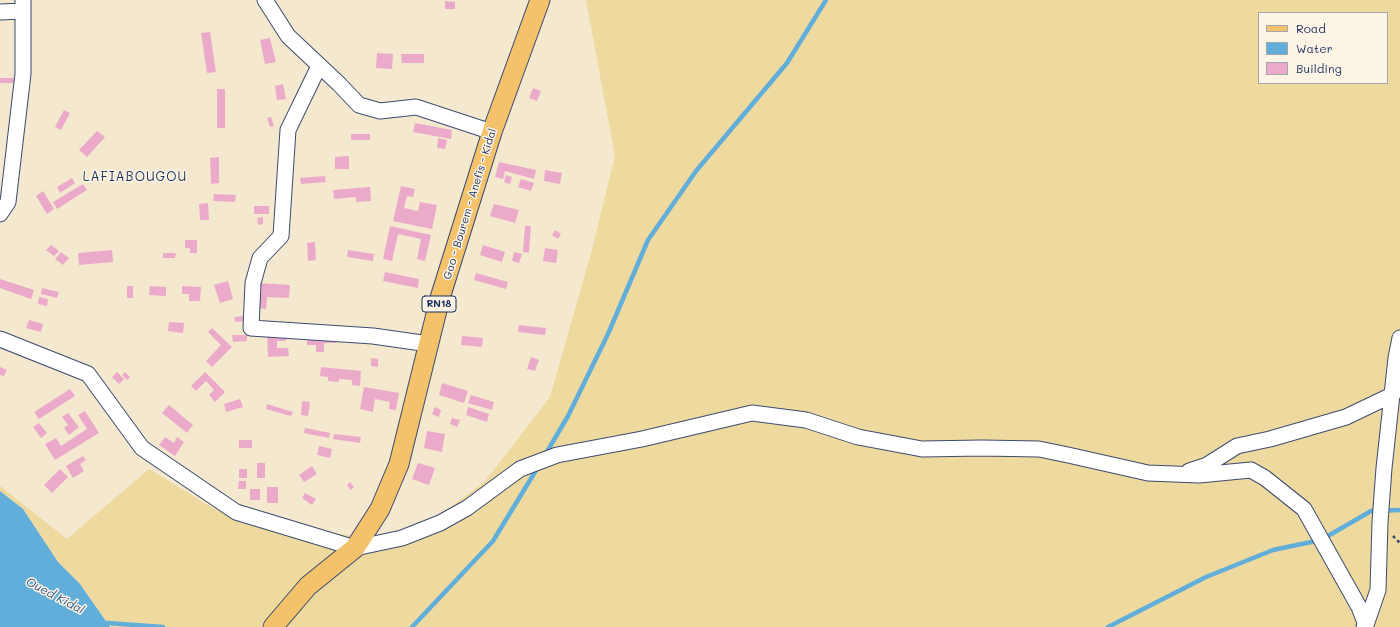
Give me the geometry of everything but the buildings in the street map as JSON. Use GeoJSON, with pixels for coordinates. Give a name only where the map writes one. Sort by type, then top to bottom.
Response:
{"type":"FeatureCollection","features":[{"type":"Feature","properties":{"kind":"main road","name":"Gao - Bourem - Anefis - Kidal"},"geometry":{"type":"LineString","coordinates":[[273,627],[308,586],[355,548],[380,509],[398,464],[440,298],[492,132],[540,0]]}},
{"type":"Feature","properties":{"kind":"street"},"geometry":{"type":"LineString","coordinates":[[265,0],[288,36],[359,105],[380,111],[416,107],[492,132]]}},
{"type":"Feature","properties":{"kind":"street"},"geometry":{"type":"LineString","coordinates":[[0,12],[23,5],[24,74],[8,202],[0,214]]}},
{"type":"Feature","properties":{"kind":"street"},"geometry":{"type":"LineString","coordinates":[[319,66],[288,130],[281,236],[260,258],[253,283],[251,328],[373,336],[429,344]]}},
{"type":"Feature","properties":{"kind":"street"},"geometry":{"type":"LineString","coordinates":[[1365,626],[1378,590],[1380,522],[1396,391],[1396,358],[1400,338]]}},
{"type":"Feature","properties":{"kind":"street"},"geometry":{"type":"LineString","coordinates":[[0,339],[88,374],[142,448],[236,512],[355,548],[402,538],[440,523],[467,508],[520,469],[557,454],[642,439],[752,413],[806,420],[858,437],[922,449],[1039,449],[1068,454],[1148,474],[1199,475],[1251,470],[1265,478],[1304,509],[1359,607],[1365,626]]}},
{"type":"Feature","properties":{"kind":"street"},"geometry":{"type":"LineString","coordinates":[[1180,474],[1207,465],[1237,446],[1270,439],[1346,417],[1396,391]]}},
{"type":"Feature","properties":{"kind":"sand"},"geometry":{"type":"Polygon","coordinates":[[[586,0],[1400,0],[1400,627],[110,627],[80,584],[58,562],[23,509],[0,491],[0,486],[67,539],[149,469],[213,508],[344,535],[413,536],[486,480],[550,397],[591,253],[615,156],[586,0]]]}},
{"type":"Feature","properties":{"kind":"water","name":"Oued Kidal"},"geometry":{"type":"Polygon","coordinates":[[[0,491],[23,509],[58,562],[80,584],[110,627],[0,627],[0,491]]]}},
{"type":"Feature","properties":{"kind":"waterway"},"geometry":{"type":"LineString","coordinates":[[545,455],[568,416],[608,334],[648,240],[696,171],[787,63],[826,0]]}},
{"type":"Feature","properties":{"kind":"waterway"},"geometry":{"type":"LineString","coordinates":[[412,627],[493,541],[538,467]]}},
{"type":"Feature","properties":{"kind":"waterway"},"geometry":{"type":"LineString","coordinates":[[1108,627],[1206,577],[1273,550],[1321,540],[1371,511],[1400,510]]}},
{"type":"Feature","properties":{"kind":"waterway"},"geometry":{"type":"LineString","coordinates":[[107,623],[163,627]]}},
{"type":"Feature","properties":{"kind":"district","name":"LAFIABOUGOU"},"geometry":{"type":"Point","coordinates":[135,177]}}]}
